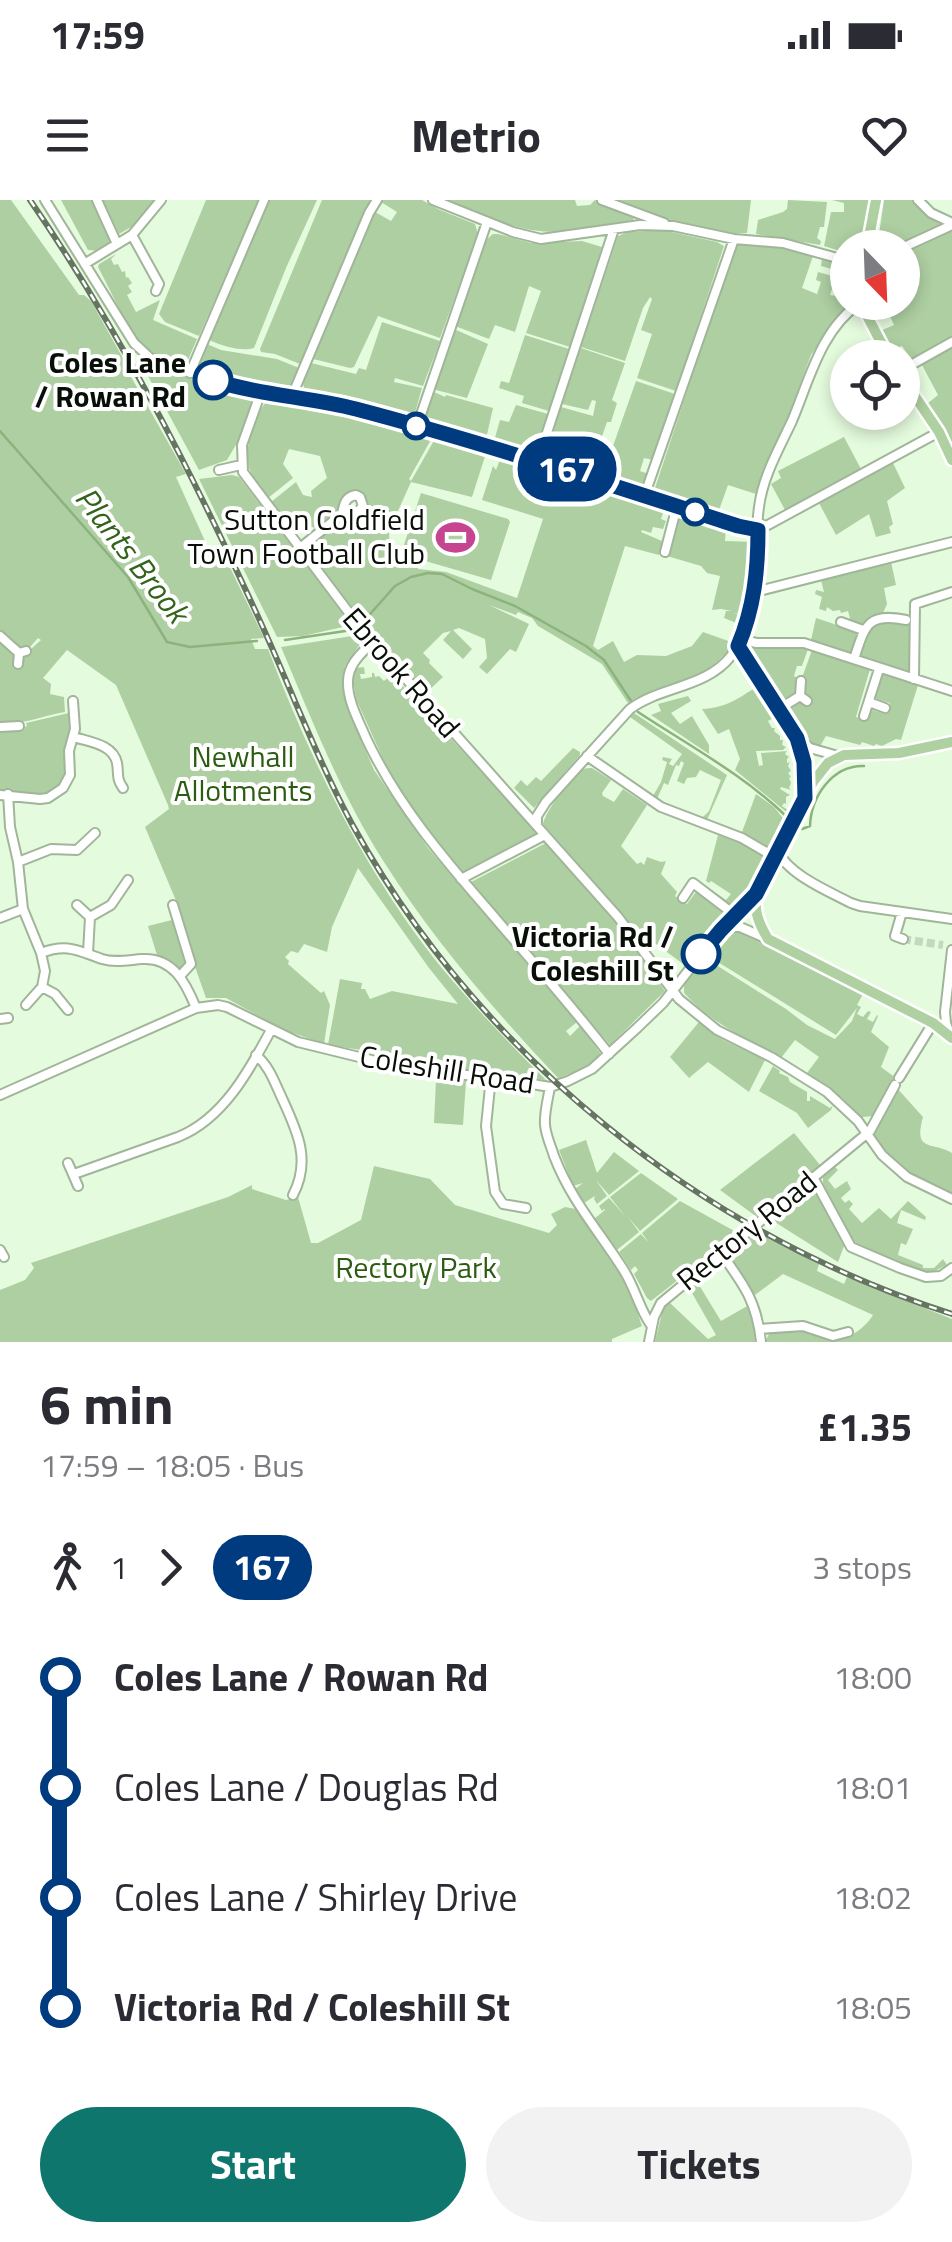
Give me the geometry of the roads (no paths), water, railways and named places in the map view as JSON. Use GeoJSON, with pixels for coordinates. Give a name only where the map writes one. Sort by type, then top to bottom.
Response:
{"type":"FeatureCollection","features":[{"type":"Feature","properties":{"kind":"main road"},"geometry":{"type":"LineString","coordinates":[[870,230],[876,200]]}},
{"type":"Feature","properties":{"kind":"main road"},"geometry":{"type":"LineString","coordinates":[[920,402],[952,460]]}},
{"type":"Feature","properties":{"kind":"main road"},"geometry":{"type":"LineString","coordinates":[[952,742],[899,753],[839,756],[821,769],[772,851],[756,894],[756,916],[768,939],[952,1037]]}},
{"type":"Feature","properties":{"kind":"street"},"geometry":{"type":"LineString","coordinates":[[44,200],[134,343],[150,358],[226,384],[339,405],[417,426],[758,528],[939,432]]}},
{"type":"Feature","properties":{"kind":"street"},"geometry":{"type":"LineString","coordinates":[[97,200],[118,244]]}},
{"type":"Feature","properties":{"kind":"street"},"geometry":{"type":"LineString","coordinates":[[86,263],[132,235],[161,200]]}},
{"type":"Feature","properties":{"kind":"street"},"geometry":{"type":"LineString","coordinates":[[190,373],[264,200]]}},
{"type":"Feature","properties":{"kind":"street"},"geometry":{"type":"LineString","coordinates":[[292,396],[377,200]]}},
{"type":"Feature","properties":{"kind":"street"},"geometry":{"type":"LineString","coordinates":[[433,200],[512,232],[541,239],[614,229],[640,220]]}},
{"type":"Feature","properties":{"kind":"street"},"geometry":{"type":"LineString","coordinates":[[602,200],[640,220],[830,256]]}},
{"type":"Feature","properties":{"kind":"street"},"geometry":{"type":"LineString","coordinates":[[918,200],[950,225]]}},
{"type":"Feature","properties":{"kind":"street"},"geometry":{"type":"LineString","coordinates":[[417,426],[486,222]]}},
{"type":"Feature","properties":{"kind":"street"},"geometry":{"type":"LineString","coordinates":[[920,239],[950,225]]}},
{"type":"Feature","properties":{"kind":"street"},"geometry":{"type":"LineString","coordinates":[[538,460],[614,229]]}},
{"type":"Feature","properties":{"kind":"street"},"geometry":{"type":"LineString","coordinates":[[132,235],[158,281],[156,292]]}},
{"type":"Feature","properties":{"kind":"street"},"geometry":{"type":"LineString","coordinates":[[645,494],[734,239]]}},
{"type":"Feature","properties":{"kind":"street"},"geometry":{"type":"LineString","coordinates":[[537,824],[537,816],[546,802],[634,706],[704,678],[717,670],[740,643],[754,592],[764,484],[815,361],[842,320]]}},
{"type":"Feature","properties":{"kind":"street"},"geometry":{"type":"LineString","coordinates":[[920,362],[952,342]]}},
{"type":"Feature","properties":{"kind":"street"},"geometry":{"type":"LineString","coordinates":[[219,470],[241,464],[242,445],[261,392]]}},
{"type":"Feature","properties":{"kind":"street","name":"Ebrook Road"},"geometry":{"type":"LineString","coordinates":[[241,464],[249,482],[372,642],[618,917],[689,1008]]}},
{"type":"Feature","properties":{"kind":"street"},"geometry":{"type":"LineString","coordinates":[[664,552],[665,535],[677,506]]}},
{"type":"Feature","properties":{"kind":"street"},"geometry":{"type":"LineString","coordinates":[[300,548],[342,514]]}},
{"type":"Feature","properties":{"kind":"street"},"geometry":{"type":"LineString","coordinates":[[754,592],[952,542]]}},
{"type":"Feature","properties":{"kind":"street"},"geometry":{"type":"LineString","coordinates":[[914,679],[915,604],[952,592]]}},
{"type":"Feature","properties":{"kind":"street"},"geometry":{"type":"LineString","coordinates":[[854,659],[869,623],[887,616],[906,620]]}},
{"type":"Feature","properties":{"kind":"street"},"geometry":{"type":"LineString","coordinates":[[842,622],[863,630]]}},
{"type":"Feature","properties":{"kind":"street"},"geometry":{"type":"LineString","coordinates":[[0,636],[21,656]]}},
{"type":"Feature","properties":{"kind":"street"},"geometry":{"type":"LineString","coordinates":[[372,642],[353,663],[349,692],[371,749],[392,787],[410,816],[608,1054]]}},
{"type":"Feature","properties":{"kind":"street"},"geometry":{"type":"LineString","coordinates":[[740,643],[804,643],[952,691]]}},
{"type":"Feature","properties":{"kind":"street"},"geometry":{"type":"LineString","coordinates":[[740,643],[797,738],[804,762],[805,798]]}},
{"type":"Feature","properties":{"kind":"street"},"geometry":{"type":"LineString","coordinates":[[864,716],[880,668]]}},
{"type":"Feature","properties":{"kind":"street"},"geometry":{"type":"LineString","coordinates":[[778,709],[804,698],[801,681]]}},
{"type":"Feature","properties":{"kind":"street"},"geometry":{"type":"LineString","coordinates":[[26,1005],[42,987],[45,971],[42,953],[23,910],[4,795],[40,799],[63,788],[70,775],[74,699]]}},
{"type":"Feature","properties":{"kind":"street"},"geometry":{"type":"LineString","coordinates":[[869,702],[885,708]]}},
{"type":"Feature","properties":{"kind":"street"},"geometry":{"type":"LineString","coordinates":[[0,727],[20,726]]}},
{"type":"Feature","properties":{"kind":"street"},"geometry":{"type":"LineString","coordinates":[[74,737],[107,742],[117,764],[116,778],[124,788]]}},
{"type":"Feature","properties":{"kind":"street"},"geometry":{"type":"LineString","coordinates":[[797,738],[822,753],[839,756]]}},
{"type":"Feature","properties":{"kind":"street"},"geometry":{"type":"LineString","coordinates":[[586,756],[661,807],[772,851],[787,865],[851,903],[952,919]]}},
{"type":"Feature","properties":{"kind":"street"},"geometry":{"type":"LineString","coordinates":[[18,862],[47,850],[76,850],[88,835]]}},
{"type":"Feature","properties":{"kind":"street"},"geometry":{"type":"LineString","coordinates":[[462,879],[546,835]]}},
{"type":"Feature","properties":{"kind":"street"},"geometry":{"type":"LineString","coordinates":[[768,868],[779,863],[787,865]]}},
{"type":"Feature","properties":{"kind":"street"},"geometry":{"type":"LineString","coordinates":[[90,917],[127,892],[128,880]]}},
{"type":"Feature","properties":{"kind":"street"},"geometry":{"type":"LineString","coordinates":[[683,898],[693,883],[734,915]]}},
{"type":"Feature","properties":{"kind":"street","name":"Coleshill Road"},"geometry":{"type":"LineString","coordinates":[[196,1008],[227,1007],[311,1046],[416,1071],[550,1086],[580,1075],[663,1003],[721,930],[756,894]]}},
{"type":"Feature","properties":{"kind":"street"},"geometry":{"type":"LineString","coordinates":[[77,906],[90,917]]}},
{"type":"Feature","properties":{"kind":"street"},"geometry":{"type":"LineString","coordinates":[[165,914],[174,908],[191,964],[180,976]]}},
{"type":"Feature","properties":{"kind":"street"},"geometry":{"type":"LineString","coordinates":[[0,918],[23,910]]}},
{"type":"Feature","properties":{"kind":"street"},"geometry":{"type":"LineString","coordinates":[[902,912],[896,936],[903,939]]}},
{"type":"Feature","properties":{"kind":"street"},"geometry":{"type":"LineString","coordinates":[[88,952],[90,917]]}},
{"type":"Feature","properties":{"kind":"street"},"geometry":{"type":"LineString","coordinates":[[721,930],[736,926],[768,939]]}},
{"type":"Feature","properties":{"kind":"street"},"geometry":{"type":"LineString","coordinates":[[949,947],[945,1012],[952,1037]]}},
{"type":"Feature","properties":{"kind":"street"},"geometry":{"type":"LineString","coordinates":[[0,1095],[196,1008],[180,976],[156,960],[118,962],[64,948],[42,953]]}},
{"type":"Feature","properties":{"kind":"street"},"geometry":{"type":"LineString","coordinates":[[42,987],[68,1010]]}},
{"type":"Feature","properties":{"kind":"street"},"geometry":{"type":"LineString","coordinates":[[663,1003],[689,1008],[717,1030],[827,1092],[850,1112],[882,1155],[907,1177],[952,1199]]}},
{"type":"Feature","properties":{"kind":"street"},"geometry":{"type":"LineString","coordinates":[[866,1134],[930,1022],[945,1012]]}},
{"type":"Feature","properties":{"kind":"street"},"geometry":{"type":"LineString","coordinates":[[74,1174],[193,1130],[232,1094],[271,1030]]}},
{"type":"Feature","properties":{"kind":"street"},"geometry":{"type":"LineString","coordinates":[[256,1056],[266,1065],[300,1138],[300,1174],[293,1195]]}},
{"type":"Feature","properties":{"kind":"street"},"geometry":{"type":"LineString","coordinates":[[491,1077],[486,1118],[495,1192],[504,1204],[526,1208]]}},
{"type":"Feature","properties":{"kind":"street"},"geometry":{"type":"LineString","coordinates":[[550,1086],[545,1123],[563,1178],[625,1272],[652,1325]]}},
{"type":"Feature","properties":{"kind":"street","name":"Rectory Road"},"geometry":{"type":"LineString","coordinates":[[649,1342],[656,1310],[667,1298],[866,1134]]}},
{"type":"Feature","properties":{"kind":"street"},"geometry":{"type":"LineString","coordinates":[[68,1164],[78,1186]]}},
{"type":"Feature","properties":{"kind":"street"},"geometry":{"type":"LineString","coordinates":[[813,1177],[851,1247],[926,1277],[941,1276],[952,1268]]}},
{"type":"Feature","properties":{"kind":"street"},"geometry":{"type":"LineString","coordinates":[[721,1253],[753,1300],[761,1342]]}},
{"type":"Feature","properties":{"kind":"street"},"geometry":{"type":"LineString","coordinates":[[639,1298],[656,1310]]}},
{"type":"Feature","properties":{"kind":"street"},"geometry":{"type":"LineString","coordinates":[[760,1330],[802,1326],[833,1336],[848,1332]]}},
{"type":"Feature","properties":{"kind":"waterway","name":"Plants Brook"},"geometry":{"type":"LineString","coordinates":[[0,431],[128,577],[167,642],[190,647],[257,641]]}},
{"type":"Feature","properties":{"kind":"waterway","name":"Plants Brook"},"geometry":{"type":"LineString","coordinates":[[363,622],[395,586],[411,577],[442,574],[515,606],[586,646],[604,660],[631,701]]}},
{"type":"Feature","properties":{"kind":"waterway","name":"Plants Brook"},"geometry":{"type":"LineString","coordinates":[[285,640],[352,630]]}},
{"type":"Feature","properties":{"kind":"waterway","name":"Plants Brook"},"geometry":{"type":"LineString","coordinates":[[638,712],[734,774],[787,817]]}},
{"type":"Feature","properties":{"kind":"waterway","name":"Plants Brook"},"geometry":{"type":"LineString","coordinates":[[802,829],[810,826],[814,804],[825,785],[842,771],[864,766]]}},
{"type":"Feature","properties":{"kind":"tunnel"},"geometry":{"type":"LineString","coordinates":[[903,939],[943,945]]}},
{"type":"Feature","properties":{"kind":"railway"},"geometry":{"type":"LineString","coordinates":[[30,200],[123,349],[205,504],[352,824],[404,908],[464,987],[531,1059],[605,1125],[685,1184],[770,1236],[859,1279],[952,1314]]}},
{"type":"Feature","properties":{"kind":"place","name":"Coles Lane / Rowan Rd"},"geometry":{"type":"Point","coordinates":[213,380]}},
{"type":"Feature","properties":{"kind":"place","name":"Sutton Coldfield Town Football Club"},"geometry":{"type":"Point","coordinates":[455,537]}},
{"type":"Feature","properties":{"kind":"place","name":"Victoria Rd / Coleshill St"},"geometry":{"type":"Point","coordinates":[701,954]}},
{"type":"Feature","properties":{"kind":"park label","name":"Newhall Allotments"},"geometry":{"type":"Point","coordinates":[243,774]}},
{"type":"Feature","properties":{"kind":"park label","name":"Rectory Park"},"geometry":{"type":"Point","coordinates":[416,1268]}}]}
